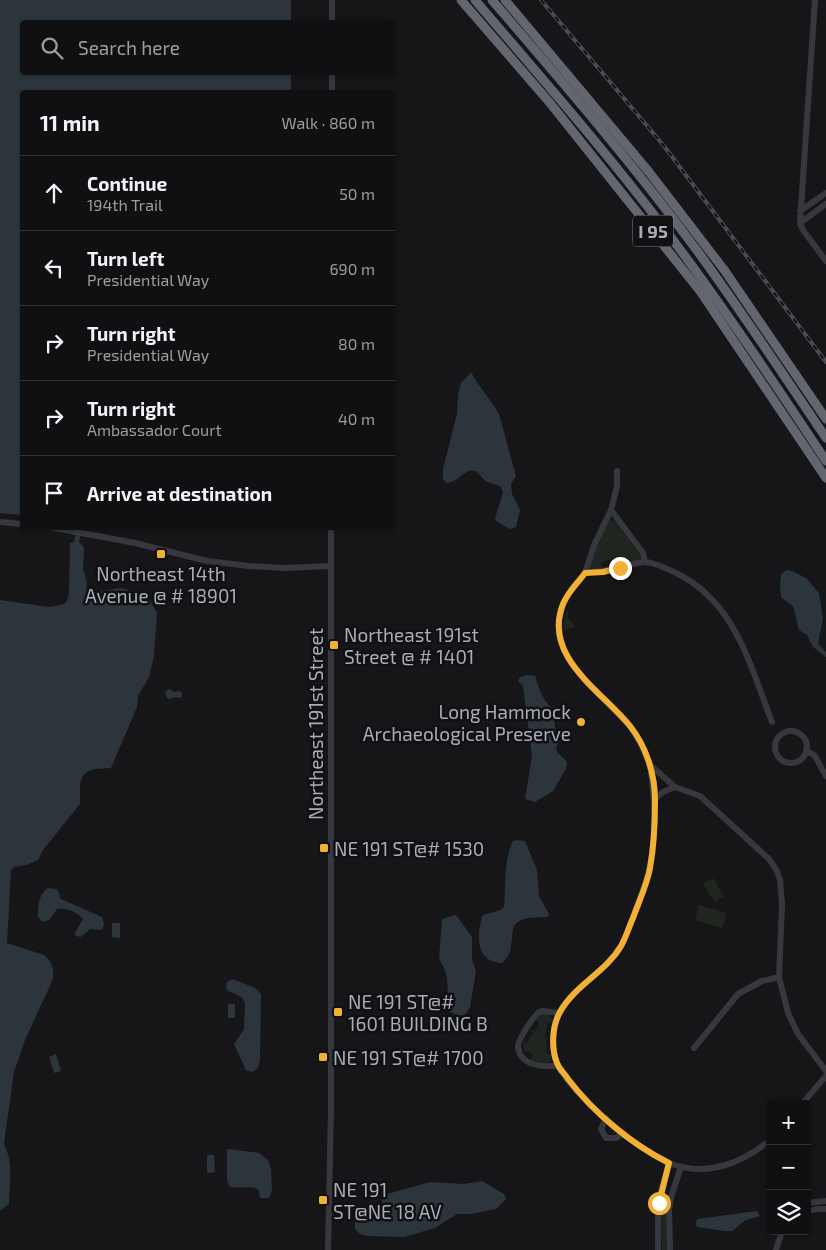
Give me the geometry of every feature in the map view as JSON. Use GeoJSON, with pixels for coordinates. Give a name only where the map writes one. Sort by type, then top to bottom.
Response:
{"type":"FeatureCollection","features":[{"type":"Feature","properties":{"kind":"highway","name":"I 95"},"geometry":{"type":"LineString","coordinates":[[461,0],[550,103],[700,291],[826,478]]}},
{"type":"Feature","properties":{"kind":"highway"},"geometry":{"type":"LineString","coordinates":[[475,0],[580,122],[665,229],[737,328],[826,461]]}},
{"type":"Feature","properties":{"kind":"highway"},"geometry":{"type":"LineString","coordinates":[[492,0],[586,109],[657,198],[701,256],[826,438]]}},
{"type":"Feature","properties":{"kind":"highway"},"geometry":{"type":"LineString","coordinates":[[498,0],[617,134]]}},
{"type":"Feature","properties":{"kind":"highway","name":"I 95"},"geometry":{"type":"LineString","coordinates":[[505,0],[617,134],[725,271],[826,419]]}},
{"type":"Feature","properties":{"kind":"street"},"geometry":{"type":"LineString","coordinates":[[332,0],[332,20]]}},
{"type":"Feature","properties":{"kind":"street"},"geometry":{"type":"LineString","coordinates":[[815,0],[800,222],[803,230],[826,261]]}},
{"type":"Feature","properties":{"kind":"street"},"geometry":{"type":"LineString","coordinates":[[332,75],[332,90]]}},
{"type":"Feature","properties":{"kind":"street"},"geometry":{"type":"LineString","coordinates":[[800,211],[826,193]]}},
{"type":"Feature","properties":{"kind":"street"},"geometry":{"type":"LineString","coordinates":[[800,222],[826,204]]}},
{"type":"Feature","properties":{"kind":"street"},"geometry":{"type":"LineString","coordinates":[[617,471],[617,486],[611,510],[595,543],[585,573],[570,591],[563,605],[559,620],[560,636],[564,650],[571,663],[588,684],[630,726],[642,746],[650,765],[655,799],[650,868],[645,887],[623,943],[616,954],[567,1001],[559,1013],[554,1035],[554,1051],[558,1065],[576,1089],[623,1133],[669,1163],[681,1167],[717,1168],[749,1155],[766,1143]]}},
{"type":"Feature","properties":{"kind":"street"},"geometry":{"type":"LineString","coordinates":[[611,510],[643,553],[645,562]]}},
{"type":"Feature","properties":{"kind":"street"},"geometry":{"type":"LineString","coordinates":[[0,522],[20,524]]}},
{"type":"Feature","properties":{"kind":"street"},"geometry":{"type":"LineString","coordinates":[[70,530],[135,543],[207,561],[284,568],[330,566]]}},
{"type":"Feature","properties":{"kind":"street","name":"Northeast 191st Street"},"geometry":{"type":"LineString","coordinates":[[328,1250],[331,1110],[331,530]]}},
{"type":"Feature","properties":{"kind":"street"},"geometry":{"type":"LineString","coordinates":[[585,573],[603,572],[645,562],[664,567],[685,578],[705,593],[725,615],[740,640],[772,722]]}},
{"type":"Feature","properties":{"kind":"street"},"geometry":{"type":"LineString","coordinates":[[795,731],[804,737],[806,750],[799,760],[789,762],[777,755],[776,740],[784,732],[795,731]]}},
{"type":"Feature","properties":{"kind":"street"},"geometry":{"type":"LineString","coordinates":[[806,750],[815,756],[826,776]]}},
{"type":"Feature","properties":{"kind":"street"},"geometry":{"type":"LineString","coordinates":[[650,765],[675,787],[700,796],[714,807],[769,859],[777,871],[780,880],[782,904],[779,977],[788,1012],[795,1027],[826,1071]]}},
{"type":"Feature","properties":{"kind":"street"},"geometry":{"type":"LineString","coordinates":[[655,799],[675,787]]}},
{"type":"Feature","properties":{"kind":"street"},"geometry":{"type":"LineString","coordinates":[[694,1048],[738,994],[762,981],[779,977]]}},
{"type":"Feature","properties":{"kind":"street"},"geometry":{"type":"LineString","coordinates":[[558,1065],[546,1067],[530,1062],[520,1053],[518,1047],[538,1013],[548,1011],[559,1013]]}},
{"type":"Feature","properties":{"kind":"street"},"geometry":{"type":"LineString","coordinates":[[805,1100],[826,1076]]}},
{"type":"Feature","properties":{"kind":"street"},"geometry":{"type":"LineString","coordinates":[[606,1118],[601,1129],[606,1138],[616,1138],[623,1133]]}},
{"type":"Feature","properties":{"kind":"street"},"geometry":{"type":"LineString","coordinates":[[658,1250],[659,1201],[669,1163]]}},
{"type":"Feature","properties":{"kind":"street"},"geometry":{"type":"LineString","coordinates":[[670,1250],[670,1202],[681,1167]]}},
{"type":"Feature","properties":{"kind":"street"},"geometry":{"type":"LineString","coordinates":[[659,1201],[670,1202]]}},
{"type":"Feature","properties":{"kind":"street"},"geometry":{"type":"LineString","coordinates":[[811,1203],[826,1201]]}},
{"type":"Feature","properties":{"kind":"street"},"geometry":{"type":"LineString","coordinates":[[811,1211],[826,1209]]}},
{"type":"Feature","properties":{"kind":"street"},"geometry":{"type":"LineString","coordinates":[[776,1250],[781,1235]]}},
{"type":"Feature","properties":{"kind":"shaded area"},"geometry":{"type":"Polygon","coordinates":[[[0,0],[291,0],[291,20],[20,20],[20,75],[291,75],[291,90],[20,90],[20,515],[0,513],[0,0]]]}},
{"type":"Feature","properties":{"kind":"shaded area"},"geometry":{"type":"Polygon","coordinates":[[[471,372],[499,414],[516,476],[511,484],[512,494],[520,510],[516,527],[510,529],[497,522],[495,518],[503,493],[501,487],[488,482],[475,471],[469,471],[447,483],[443,479],[443,469],[457,414],[458,394],[461,383],[471,372]]]}},
{"type":"Feature","properties":{"kind":"shaded area"},"geometry":{"type":"Polygon","coordinates":[[[611,520],[615,521],[640,555],[640,559],[620,563],[617,558],[601,562],[602,568],[593,570],[589,567],[600,537],[611,520]]]}},
{"type":"Feature","properties":{"kind":"shaded area"},"geometry":{"type":"Polygon","coordinates":[[[77,530],[82,530],[79,542],[84,549],[83,569],[87,582],[87,593],[121,588],[137,592],[149,599],[157,613],[154,656],[149,677],[138,696],[137,707],[111,768],[94,769],[82,777],[80,804],[43,850],[38,860],[14,867],[11,870],[7,943],[47,957],[53,969],[53,979],[25,1040],[14,1072],[4,1143],[10,1164],[9,1204],[0,1211],[0,600],[49,607],[65,604],[69,592],[70,543],[74,542],[77,530]]]}},
{"type":"Feature","properties":{"kind":"shaded area"},"geometry":{"type":"Polygon","coordinates":[[[787,570],[806,578],[819,593],[823,618],[818,644],[826,652],[826,657],[813,647],[807,635],[799,630],[793,606],[781,597],[781,574],[787,570]]]}},
{"type":"Feature","properties":{"kind":"shaded area"},"geometry":{"type":"Polygon","coordinates":[[[567,609],[569,612],[567,617],[575,628],[567,628],[564,631],[564,622],[567,609]]]}},
{"type":"Feature","properties":{"kind":"shaded area"},"geometry":{"type":"Polygon","coordinates":[[[527,675],[535,676],[543,698],[552,708],[556,733],[560,740],[556,748],[557,752],[567,762],[566,769],[553,791],[535,802],[525,799],[532,756],[523,686],[518,681],[520,677],[527,675]]]}},
{"type":"Feature","properties":{"kind":"shaded area"},"geometry":{"type":"Polygon","coordinates":[[[169,689],[174,692],[180,691],[182,697],[167,698],[165,692],[169,689]]]}},
{"type":"Feature","properties":{"kind":"shaded area"},"geometry":{"type":"Polygon","coordinates":[[[513,841],[525,841],[537,870],[539,896],[549,914],[548,917],[525,919],[518,922],[513,929],[508,955],[503,962],[498,963],[488,959],[481,949],[479,935],[481,921],[483,915],[501,910],[504,907],[508,857],[513,841]]]}},
{"type":"Feature","properties":{"kind":"shaded area"},"geometry":{"type":"Polygon","coordinates":[[[713,878],[724,896],[715,902],[712,896],[710,897],[703,883],[713,878]]]}},
{"type":"Feature","properties":{"kind":"shaded area"},"geometry":{"type":"Polygon","coordinates":[[[48,888],[57,889],[61,899],[102,917],[104,925],[102,930],[90,929],[81,937],[76,936],[75,933],[83,919],[67,909],[57,909],[49,920],[42,922],[38,917],[40,897],[48,888]]]}},
{"type":"Feature","properties":{"kind":"shaded area"},"geometry":{"type":"Polygon","coordinates":[[[699,905],[727,913],[722,928],[695,920],[699,905]]]}},
{"type":"Feature","properties":{"kind":"shaded area"},"geometry":{"type":"Polygon","coordinates":[[[456,915],[472,937],[472,959],[476,971],[470,1007],[465,1015],[458,1016],[449,1011],[447,978],[439,958],[442,919],[456,915]]]}},
{"type":"Feature","properties":{"kind":"shaded area"},"geometry":{"type":"Polygon","coordinates":[[[112,923],[120,923],[120,938],[112,937],[112,923]]]}},
{"type":"Feature","properties":{"kind":"shaded area"},"geometry":{"type":"Polygon","coordinates":[[[233,979],[255,988],[261,994],[260,1060],[258,1068],[252,1072],[246,1070],[234,1044],[244,1029],[245,1004],[242,997],[228,991],[226,988],[227,982],[233,979]]]}},
{"type":"Feature","properties":{"kind":"shaded area"},"geometry":{"type":"Polygon","coordinates":[[[228,1004],[235,1004],[235,1018],[228,1018],[228,1004]]]}},
{"type":"Feature","properties":{"kind":"shaded area"},"geometry":{"type":"Polygon","coordinates":[[[544,1013],[550,1015],[553,1022],[548,1023],[545,1037],[550,1038],[546,1040],[547,1054],[552,1054],[551,1060],[544,1064],[531,1059],[533,1055],[529,1051],[525,1053],[523,1045],[524,1041],[527,1042],[533,1033],[530,1029],[535,1031],[539,1024],[536,1020],[544,1013]]]}},
{"type":"Feature","properties":{"kind":"shaded area"},"geometry":{"type":"Polygon","coordinates":[[[56,1054],[61,1071],[54,1073],[49,1057],[56,1054]]]}},
{"type":"Feature","properties":{"kind":"shaded area"},"geometry":{"type":"Polygon","coordinates":[[[227,1150],[259,1153],[268,1160],[271,1169],[272,1191],[269,1198],[260,1198],[259,1190],[256,1188],[229,1186],[227,1179],[227,1150]]]}},
{"type":"Feature","properties":{"kind":"shaded area"},"geometry":{"type":"Polygon","coordinates":[[[207,1155],[214,1155],[215,1172],[207,1173],[207,1155]]]}},
{"type":"Feature","properties":{"kind":"shaded area"},"geometry":{"type":"Polygon","coordinates":[[[482,1181],[504,1194],[506,1199],[496,1209],[471,1214],[457,1214],[435,1228],[404,1237],[367,1236],[360,1234],[355,1229],[357,1220],[371,1220],[379,1215],[384,1195],[430,1182],[464,1184],[482,1181]]]}},
{"type":"Feature","properties":{"kind":"shaded area"},"geometry":{"type":"Polygon","coordinates":[[[663,1207],[666,1211],[667,1250],[662,1250],[661,1209],[663,1207]]]}},
{"type":"Feature","properties":{"kind":"shaded area"},"geometry":{"type":"Polygon","coordinates":[[[757,1211],[760,1216],[746,1220],[732,1231],[697,1227],[696,1224],[697,1219],[757,1211]]]}},
{"type":"Feature","properties":{"kind":"railway"},"geometry":{"type":"LineString","coordinates":[[541,0],[664,146],[826,362]]}},
{"type":"Feature","properties":{"kind":"place","name":"Northeast 14th Avenue @ # 18901"},"geometry":{"type":"Point","coordinates":[161,554]}},
{"type":"Feature","properties":{"kind":"place","name":"Northeast 191st Street @ # 1401"},"geometry":{"type":"Point","coordinates":[334,645]}},
{"type":"Feature","properties":{"kind":"place","name":"Long Hammock Archaeological Preserve"},"geometry":{"type":"Point","coordinates":[581,722]}},
{"type":"Feature","properties":{"kind":"place","name":"NE 191 ST@# 1530"},"geometry":{"type":"Point","coordinates":[324,848]}},
{"type":"Feature","properties":{"kind":"place","name":"NE 191 ST@# 1601 BUILDING B"},"geometry":{"type":"Point","coordinates":[338,1012]}},
{"type":"Feature","properties":{"kind":"place","name":"NE 191 ST@# 1700"},"geometry":{"type":"Point","coordinates":[323,1057]}},
{"type":"Feature","properties":{"kind":"place","name":"NE 191 ST@NE 18 AV"},"geometry":{"type":"Point","coordinates":[323,1200]}},
{"type":"Feature","properties":{"kind":"route"},"geometry":{"type":"LineString","coordinates":[[620,568],[603,572],[585,573],[570,591],[563,605],[559,620],[560,636],[564,650],[571,663],[588,684],[630,726],[642,746],[650,765],[655,799],[650,868],[645,887],[623,943],[616,954],[567,1001],[559,1013],[555,1025],[554,1051],[558,1065],[576,1089],[623,1133],[669,1163],[659,1203]]}}]}
